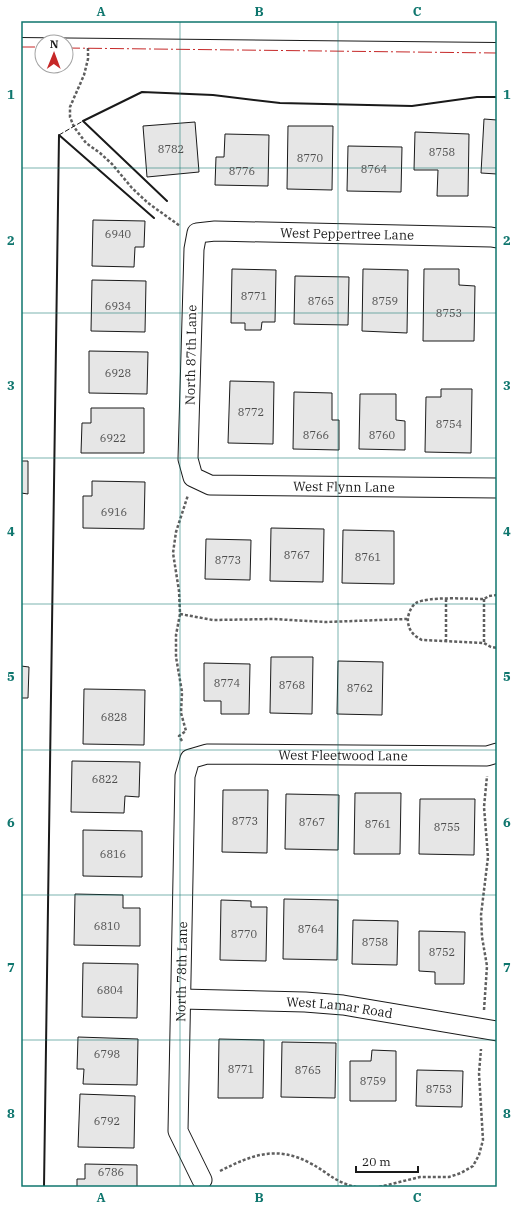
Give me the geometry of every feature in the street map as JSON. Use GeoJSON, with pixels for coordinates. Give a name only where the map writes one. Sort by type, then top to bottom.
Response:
{"type":"FeatureCollection","features":[{"type":"Feature","properties":{"kind":"main road"},"geometry":{"type":"LineString","coordinates":[[21,26],[497,31]]}},
{"type":"Feature","properties":{"kind":"street","name":"West Peppertree Lane"},"geometry":{"type":"LineString","coordinates":[[197,233],[223,231],[483,236],[497,238]]}},
{"type":"Feature","properties":{"kind":"street","name":"North 87th Lane"},"geometry":{"type":"LineString","coordinates":[[193,477],[188,459],[194,249],[197,233]]}},
{"type":"Feature","properties":{"kind":"street","name":"West Flynn Lane"},"geometry":{"type":"LineString","coordinates":[[193,477],[210,485],[497,488]]}},
{"type":"Feature","properties":{"kind":"street","name":"West Fleetwood Lane"},"geometry":{"type":"LineString","coordinates":[[190,759],[207,754],[492,755]]}},
{"type":"Feature","properties":{"kind":"street","name":"North 78th Lane"},"geometry":{"type":"LineString","coordinates":[[190,759],[185,776],[178,1132],[202,1180]]}},
{"type":"Feature","properties":{"kind":"street","name":"West Lamar Road"},"geometry":{"type":"LineString","coordinates":[[181,999],[305,1002],[343,1005],[490,1030]]}},
{"type":"Feature","properties":{"kind":"path"},"geometry":{"type":"LineString","coordinates":[[88,27],[88,59],[84,75],[70,107],[70,117],[74,127],[86,143],[112,164],[132,188],[148,203],[176,225],[197,233]]}},
{"type":"Feature","properties":{"kind":"path"},"geometry":{"type":"LineString","coordinates":[[190,759],[179,736],[186,731],[181,714],[182,692],[176,657],[176,635],[180,614],[179,591],[173,553],[176,532],[184,511],[193,477]]}},
{"type":"Feature","properties":{"kind":"path"},"geometry":{"type":"LineString","coordinates":[[497,595],[489,596],[484,599],[432,599],[417,603],[413,606],[407,619],[411,632],[415,637],[422,640],[484,643],[491,647],[497,648]]}},
{"type":"Feature","properties":{"kind":"path"},"geometry":{"type":"LineString","coordinates":[[446,599],[446,642]]}},
{"type":"Feature","properties":{"kind":"path"},"geometry":{"type":"LineString","coordinates":[[484,599],[484,643]]}},
{"type":"Feature","properties":{"kind":"path"},"geometry":{"type":"LineString","coordinates":[[180,614],[213,620],[273,619],[326,622],[407,619]]}},
{"type":"Feature","properties":{"kind":"path"},"geometry":{"type":"LineString","coordinates":[[379,1187],[420,1177],[449,1177],[461,1173],[473,1166],[479,1155],[483,1140],[479,1073],[490,1030],[487,966],[482,937],[481,915],[488,857],[484,807],[487,778],[492,755]]}},
{"type":"Feature","properties":{"kind":"path"},"geometry":{"type":"LineString","coordinates":[[202,1180],[241,1161],[258,1155],[276,1153],[292,1156],[311,1164],[333,1179],[356,1187]]}},
{"type":"Feature","properties":{"kind":"building"},"geometry":{"type":"Polygon","coordinates":[[[484,119],[497,120],[497,174],[481,173],[484,119]]]}},
{"type":"Feature","properties":{"kind":"building"},"geometry":{"type":"Polygon","coordinates":[[[195,122],[199,172],[147,177],[143,126],[195,122]]]}},
{"type":"Feature","properties":{"kind":"building"},"geometry":{"type":"Polygon","coordinates":[[[288,126],[333,126],[332,190],[287,189],[288,126]]]}},
{"type":"Feature","properties":{"kind":"building"},"geometry":{"type":"Polygon","coordinates":[[[415,132],[469,134],[468,196],[437,196],[438,170],[414,170],[415,132]]]}},
{"type":"Feature","properties":{"kind":"building"},"geometry":{"type":"Polygon","coordinates":[[[225,134],[269,135],[268,186],[215,185],[216,157],[224,157],[225,134]]]}},
{"type":"Feature","properties":{"kind":"building"},"geometry":{"type":"Polygon","coordinates":[[[348,146],[402,147],[401,192],[347,191],[348,146]]]}},
{"type":"Feature","properties":{"kind":"building"},"geometry":{"type":"Polygon","coordinates":[[[93,220],[145,221],[144,247],[135,247],[134,267],[92,266],[93,220]]]}},
{"type":"Feature","properties":{"kind":"building"},"geometry":{"type":"Polygon","coordinates":[[[232,269],[276,270],[275,322],[262,322],[261,330],[245,330],[245,323],[231,323],[232,269]]]}},
{"type":"Feature","properties":{"kind":"building"},"geometry":{"type":"Polygon","coordinates":[[[363,269],[408,270],[407,333],[362,331],[363,269]]]}},
{"type":"Feature","properties":{"kind":"building"},"geometry":{"type":"Polygon","coordinates":[[[424,269],[459,269],[459,285],[475,286],[474,341],[423,341],[424,269]]]}},
{"type":"Feature","properties":{"kind":"building"},"geometry":{"type":"Polygon","coordinates":[[[295,276],[349,277],[348,325],[294,324],[295,276]]]}},
{"type":"Feature","properties":{"kind":"building"},"geometry":{"type":"Polygon","coordinates":[[[92,280],[146,281],[145,332],[91,331],[92,280]]]}},
{"type":"Feature","properties":{"kind":"building"},"geometry":{"type":"Polygon","coordinates":[[[89,351],[148,352],[147,394],[89,393],[89,351]]]}},
{"type":"Feature","properties":{"kind":"building"},"geometry":{"type":"Polygon","coordinates":[[[230,381],[274,382],[273,444],[228,443],[230,381]]]}},
{"type":"Feature","properties":{"kind":"building"},"geometry":{"type":"Polygon","coordinates":[[[441,389],[472,389],[471,453],[425,452],[426,397],[441,397],[441,389]]]}},
{"type":"Feature","properties":{"kind":"building"},"geometry":{"type":"Polygon","coordinates":[[[294,392],[332,393],[332,420],[339,420],[339,450],[293,449],[294,392]]]}},
{"type":"Feature","properties":{"kind":"building"},"geometry":{"type":"Polygon","coordinates":[[[360,394],[396,394],[396,420],[405,421],[405,450],[359,449],[360,394]]]}},
{"type":"Feature","properties":{"kind":"building"},"geometry":{"type":"Polygon","coordinates":[[[91,408],[144,408],[144,453],[81,453],[82,423],[91,423],[91,408]]]}},
{"type":"Feature","properties":{"kind":"building"},"geometry":{"type":"Polygon","coordinates":[[[21,461],[28,461],[28,494],[21,493],[21,461]]]}},
{"type":"Feature","properties":{"kind":"building"},"geometry":{"type":"Polygon","coordinates":[[[92,481],[145,482],[144,529],[83,528],[83,496],[92,496],[92,481]]]}},
{"type":"Feature","properties":{"kind":"building"},"geometry":{"type":"Polygon","coordinates":[[[271,528],[324,529],[323,582],[270,581],[271,528]]]}},
{"type":"Feature","properties":{"kind":"building"},"geometry":{"type":"Polygon","coordinates":[[[343,530],[394,531],[394,584],[342,583],[343,530]]]}},
{"type":"Feature","properties":{"kind":"building"},"geometry":{"type":"Polygon","coordinates":[[[206,539],[251,540],[250,580],[205,579],[206,539]]]}},
{"type":"Feature","properties":{"kind":"building"},"geometry":{"type":"Polygon","coordinates":[[[271,657],[313,657],[312,714],[270,713],[271,657]]]}},
{"type":"Feature","properties":{"kind":"building"},"geometry":{"type":"Polygon","coordinates":[[[338,661],[383,662],[382,715],[337,714],[338,661]]]}},
{"type":"Feature","properties":{"kind":"building"},"geometry":{"type":"Polygon","coordinates":[[[204,663],[250,664],[249,714],[221,714],[221,701],[204,701],[204,663]]]}},
{"type":"Feature","properties":{"kind":"building"},"geometry":{"type":"Polygon","coordinates":[[[21,666],[29,667],[28,698],[21,698],[21,666]]]}},
{"type":"Feature","properties":{"kind":"building"},"geometry":{"type":"Polygon","coordinates":[[[84,689],[145,690],[144,745],[83,744],[84,689]]]}},
{"type":"Feature","properties":{"kind":"building"},"geometry":{"type":"Polygon","coordinates":[[[72,761],[140,762],[139,797],[125,796],[124,813],[71,812],[72,761]]]}},
{"type":"Feature","properties":{"kind":"building"},"geometry":{"type":"Polygon","coordinates":[[[223,790],[268,790],[267,853],[222,852],[223,790]]]}},
{"type":"Feature","properties":{"kind":"building"},"geometry":{"type":"Polygon","coordinates":[[[355,793],[401,793],[400,854],[354,854],[355,793]]]}},
{"type":"Feature","properties":{"kind":"building"},"geometry":{"type":"Polygon","coordinates":[[[286,794],[339,795],[338,850],[285,849],[286,794]]]}},
{"type":"Feature","properties":{"kind":"building"},"geometry":{"type":"Polygon","coordinates":[[[420,799],[475,799],[474,855],[419,854],[420,799]]]}},
{"type":"Feature","properties":{"kind":"building"},"geometry":{"type":"Polygon","coordinates":[[[83,830],[142,831],[142,877],[83,876],[83,830]]]}},
{"type":"Feature","properties":{"kind":"building"},"geometry":{"type":"Polygon","coordinates":[[[75,894],[123,895],[123,908],[140,908],[140,946],[74,945],[75,894]]]}},
{"type":"Feature","properties":{"kind":"building"},"geometry":{"type":"Polygon","coordinates":[[[284,899],[338,900],[337,960],[283,959],[284,899]]]}},
{"type":"Feature","properties":{"kind":"building"},"geometry":{"type":"Polygon","coordinates":[[[221,900],[251,901],[251,907],[267,907],[266,961],[220,960],[221,900]]]}},
{"type":"Feature","properties":{"kind":"building"},"geometry":{"type":"Polygon","coordinates":[[[353,920],[398,921],[397,965],[352,964],[353,920]]]}},
{"type":"Feature","properties":{"kind":"building"},"geometry":{"type":"Polygon","coordinates":[[[419,931],[465,932],[464,984],[435,984],[435,972],[419,971],[419,931]]]}},
{"type":"Feature","properties":{"kind":"building"},"geometry":{"type":"Polygon","coordinates":[[[83,963],[138,964],[137,1018],[82,1017],[83,963]]]}},
{"type":"Feature","properties":{"kind":"building"},"geometry":{"type":"Polygon","coordinates":[[[78,1037],[138,1039],[137,1085],[83,1084],[84,1069],[77,1069],[78,1037]]]}},
{"type":"Feature","properties":{"kind":"building"},"geometry":{"type":"Polygon","coordinates":[[[219,1039],[264,1040],[263,1098],[218,1098],[219,1039]]]}},
{"type":"Feature","properties":{"kind":"building"},"geometry":{"type":"Polygon","coordinates":[[[282,1042],[336,1043],[335,1098],[281,1097],[282,1042]]]}},
{"type":"Feature","properties":{"kind":"building"},"geometry":{"type":"Polygon","coordinates":[[[372,1050],[396,1051],[396,1101],[350,1101],[350,1061],[371,1061],[372,1050]]]}},
{"type":"Feature","properties":{"kind":"building"},"geometry":{"type":"Polygon","coordinates":[[[417,1070],[463,1071],[462,1107],[416,1106],[417,1070]]]}},
{"type":"Feature","properties":{"kind":"building"},"geometry":{"type":"Polygon","coordinates":[[[80,1094],[135,1096],[134,1148],[78,1147],[80,1094]]]}},
{"type":"Feature","properties":{"kind":"building"},"geometry":{"type":"Polygon","coordinates":[[[85,1164],[137,1165],[137,1187],[77,1187],[77,1179],[85,1179],[85,1164]]]}},
{"type":"Feature","properties":{"kind":"fence"},"geometry":{"type":"LineString","coordinates":[[59,135],[83,121]]}},
{"type":"Feature","properties":{"kind":"wall"},"geometry":{"type":"LineString","coordinates":[[167,201],[83,121],[142,92],[213,95],[280,103],[412,106],[477,97],[497,97]]}},
{"type":"Feature","properties":{"kind":"wall"},"geometry":{"type":"LineString","coordinates":[[44,1187],[59,135],[154,218]]}},
{"type":"Feature","properties":{"kind":"power"},"geometry":{"type":"LineString","coordinates":[[21,47],[34,47]]}},
{"type":"Feature","properties":{"kind":"power"},"geometry":{"type":"LineString","coordinates":[[74,48],[497,53]]}}]}
